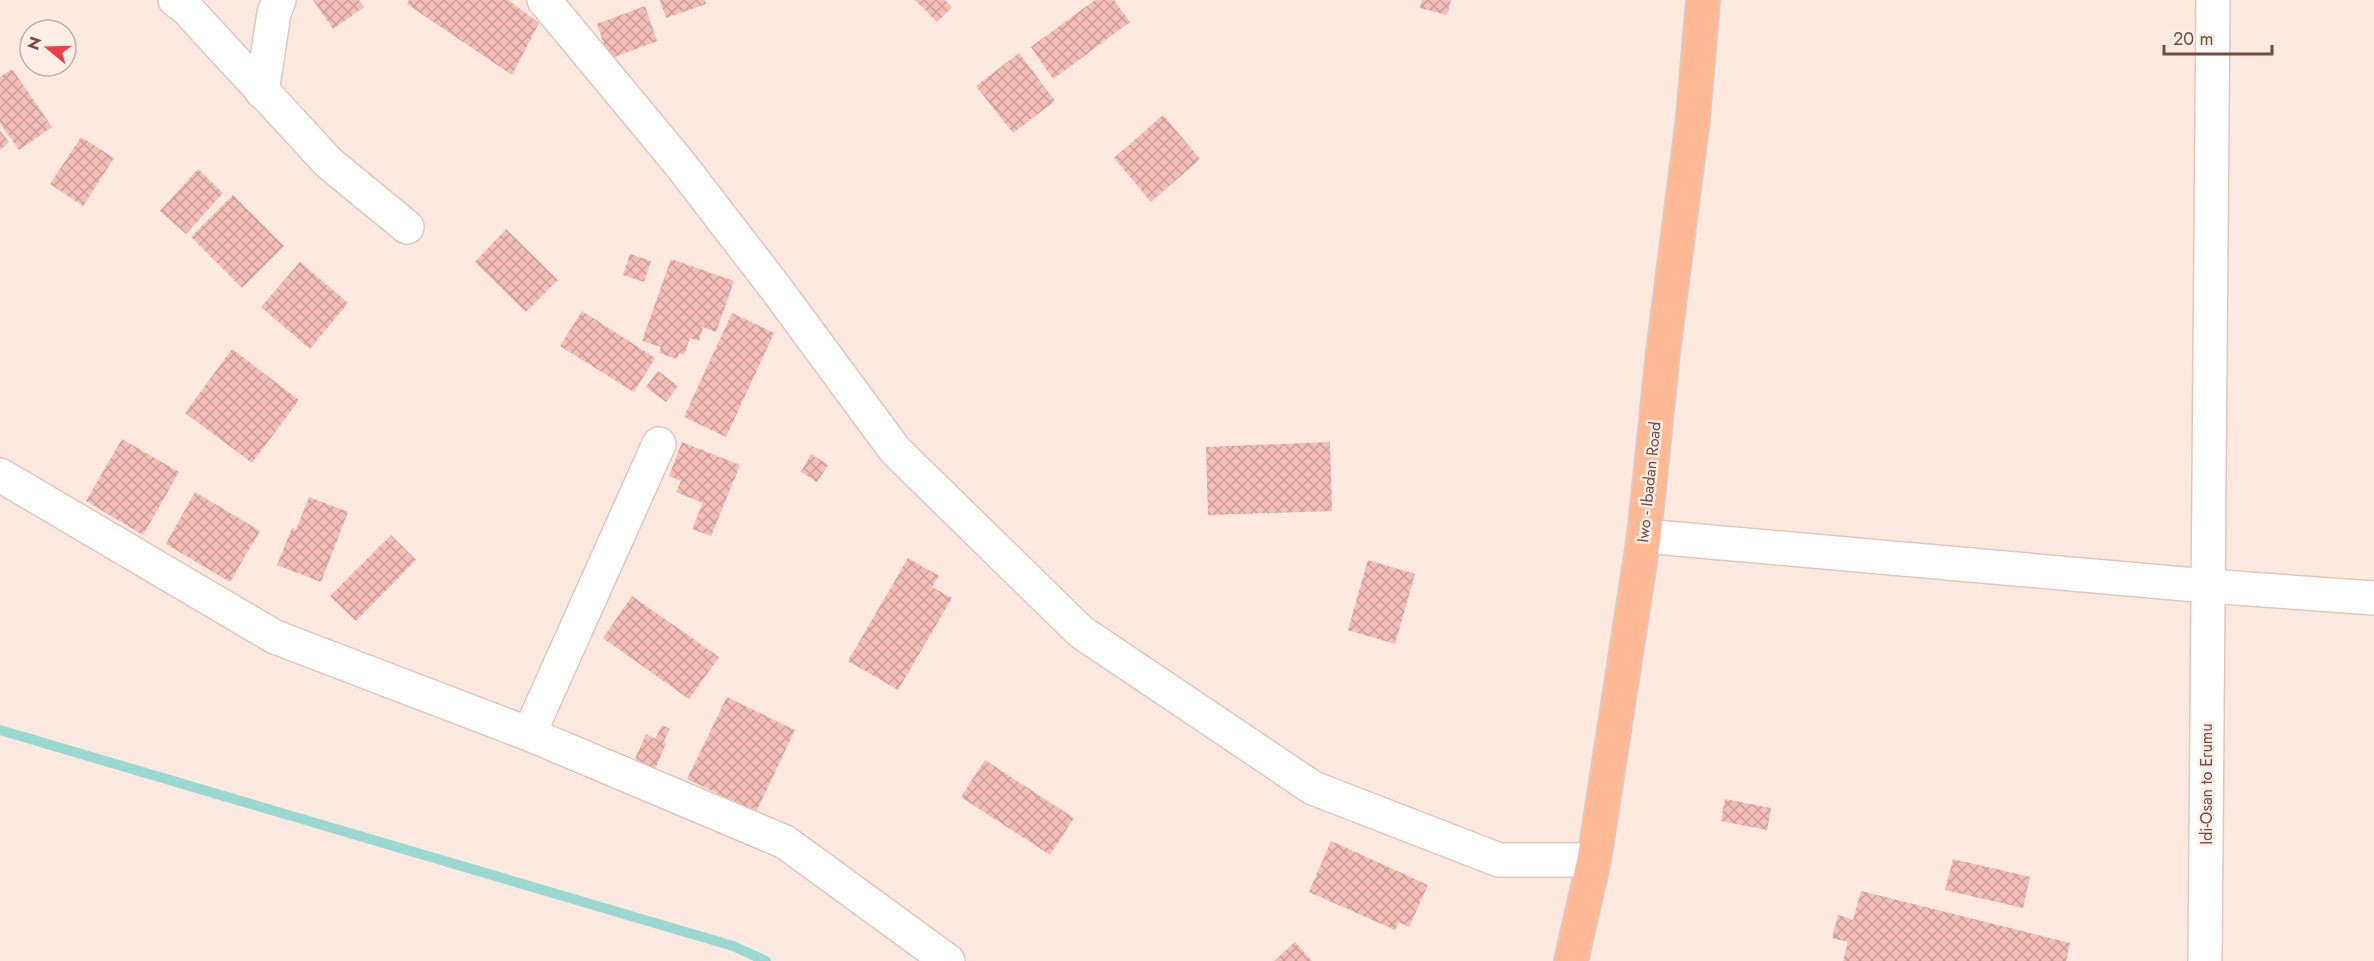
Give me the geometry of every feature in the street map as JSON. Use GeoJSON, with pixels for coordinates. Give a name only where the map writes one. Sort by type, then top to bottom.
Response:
{"type":"FeatureCollection","features":[{"type":"Feature","properties":{"kind":"main road","name":"Iwo - Ibadan Road"},"geometry":{"type":"LineString","coordinates":[[1571,961],[1594,860],[1644,536],[1663,352],[1693,118],[1703,0]]}},
{"type":"Feature","properties":{"kind":"street"},"geometry":{"type":"LineString","coordinates":[[175,0],[186,8],[329,163],[407,227]]}},
{"type":"Feature","properties":{"kind":"street"},"geometry":{"type":"LineString","coordinates":[[262,92],[274,13],[279,0]]}},
{"type":"Feature","properties":{"kind":"street"},"geometry":{"type":"LineString","coordinates":[[543,0],[687,172],[895,450],[1081,632],[1313,788],[1499,860],[1594,860]]}},
{"type":"Feature","properties":{"kind":"street","name":"Idi-Osan to Erumu"},"geometry":{"type":"LineString","coordinates":[[2205,961],[2213,0]]}},
{"type":"Feature","properties":{"kind":"street"},"geometry":{"type":"LineString","coordinates":[[529,734],[659,444]]}},
{"type":"Feature","properties":{"kind":"street"},"geometry":{"type":"LineString","coordinates":[[0,476],[275,637],[529,734],[785,842],[948,961]]}},
{"type":"Feature","properties":{"kind":"street"},"geometry":{"type":"LineString","coordinates":[[1644,536],[2207,597],[2374,598]]}},
{"type":"Feature","properties":{"kind":"building"},"geometry":{"type":"Polygon","coordinates":[[[313,0],[359,0],[364,7],[333,29],[313,0]]]}},
{"type":"Feature","properties":{"kind":"building"},"geometry":{"type":"Polygon","coordinates":[[[409,0],[508,0],[539,23],[512,75],[407,4],[409,0]]]}},
{"type":"Feature","properties":{"kind":"building"},"geometry":{"type":"Polygon","coordinates":[[[660,0],[705,0],[706,4],[666,18],[660,0]]]}},
{"type":"Feature","properties":{"kind":"building"},"geometry":{"type":"Polygon","coordinates":[[[915,0],[945,0],[952,7],[937,22],[915,0]]]}},
{"type":"Feature","properties":{"kind":"building"},"geometry":{"type":"Polygon","coordinates":[[[1095,0],[1114,0],[1130,22],[1053,79],[1031,47],[1095,0]]]}},
{"type":"Feature","properties":{"kind":"building"},"geometry":{"type":"Polygon","coordinates":[[[1422,0],[1451,0],[1447,15],[1420,8],[1422,0]]]}},
{"type":"Feature","properties":{"kind":"building"},"geometry":{"type":"Polygon","coordinates":[[[645,6],[657,41],[609,59],[597,24],[645,6]]]}},
{"type":"Feature","properties":{"kind":"building"},"geometry":{"type":"Polygon","coordinates":[[[1019,53],[1055,101],[1013,133],[976,86],[1019,53]]]}},
{"type":"Feature","properties":{"kind":"building"},"geometry":{"type":"Polygon","coordinates":[[[12,69],[52,127],[19,150],[0,123],[0,77],[12,69]]]}},
{"type":"Feature","properties":{"kind":"building"},"geometry":{"type":"Polygon","coordinates":[[[1163,115],[1200,159],[1151,202],[1114,158],[1163,115]]]}},
{"type":"Feature","properties":{"kind":"building"},"geometry":{"type":"Polygon","coordinates":[[[0,131],[9,142],[0,150],[0,131]]]}},
{"type":"Feature","properties":{"kind":"building"},"geometry":{"type":"Polygon","coordinates":[[[81,137],[114,158],[83,206],[50,184],[81,137]]]}},
{"type":"Feature","properties":{"kind":"building"},"geometry":{"type":"Polygon","coordinates":[[[198,169],[223,193],[186,234],[160,211],[198,169]]]}},
{"type":"Feature","properties":{"kind":"building"},"geometry":{"type":"Polygon","coordinates":[[[233,195],[284,246],[242,288],[191,237],[233,195]]]}},
{"type":"Feature","properties":{"kind":"building"},"geometry":{"type":"Polygon","coordinates":[[[506,229],[558,280],[526,312],[475,262],[506,229]]]}},
{"type":"Feature","properties":{"kind":"building"},"geometry":{"type":"Polygon","coordinates":[[[630,254],[651,261],[644,282],[623,275],[630,254]]]}},
{"type":"Feature","properties":{"kind":"building"},"geometry":{"type":"Polygon","coordinates":[[[671,259],[734,281],[716,332],[703,327],[699,341],[690,338],[684,355],[679,353],[677,359],[659,353],[661,347],[642,341],[671,259]]]}},
{"type":"Feature","properties":{"kind":"building"},"geometry":{"type":"Polygon","coordinates":[[[300,262],[348,303],[310,349],[261,307],[300,262]]]}},
{"type":"Feature","properties":{"kind":"building"},"geometry":{"type":"Polygon","coordinates":[[[582,311],[655,358],[634,392],[560,346],[582,311]]]}},
{"type":"Feature","properties":{"kind":"building"},"geometry":{"type":"Polygon","coordinates":[[[732,313],[774,333],[726,437],[684,417],[732,313]]]}},
{"type":"Feature","properties":{"kind":"building"},"geometry":{"type":"Polygon","coordinates":[[[232,349],[299,400],[252,463],[185,413],[232,349]]]}},
{"type":"Feature","properties":{"kind":"building"},"geometry":{"type":"Polygon","coordinates":[[[658,371],[678,386],[666,402],[646,387],[658,371]]]}},
{"type":"Feature","properties":{"kind":"building"},"geometry":{"type":"Polygon","coordinates":[[[122,439],[179,472],[143,535],[86,501],[122,439]]]}},
{"type":"Feature","properties":{"kind":"building"},"geometry":{"type":"Polygon","coordinates":[[[682,442],[740,465],[711,536],[692,529],[703,503],[676,492],[681,481],[669,476],[682,442]]]}},
{"type":"Feature","properties":{"kind":"building"},"geometry":{"type":"Polygon","coordinates":[[[1330,442],[1332,511],[1208,515],[1206,447],[1330,442]]]}},
{"type":"Feature","properties":{"kind":"building"},"geometry":{"type":"Polygon","coordinates":[[[811,454],[828,465],[817,482],[801,472],[811,454]]]}},
{"type":"Feature","properties":{"kind":"building"},"geometry":{"type":"Polygon","coordinates":[[[195,492],[260,531],[230,582],[166,544],[195,492]]]}},
{"type":"Feature","properties":{"kind":"building"},"geometry":{"type":"Polygon","coordinates":[[[309,497],[348,512],[321,582],[277,565],[292,528],[296,530],[309,497]]]}},
{"type":"Feature","properties":{"kind":"building"},"geometry":{"type":"Polygon","coordinates":[[[391,535],[416,560],[356,621],[330,596],[391,535]]]}},
{"type":"Feature","properties":{"kind":"building"},"geometry":{"type":"Polygon","coordinates":[[[908,558],[939,576],[932,587],[952,598],[898,690],[848,661],[908,558]]]}},
{"type":"Feature","properties":{"kind":"building"},"geometry":{"type":"Polygon","coordinates":[[[1368,560],[1415,574],[1395,644],[1348,630],[1368,560]]]}},
{"type":"Feature","properties":{"kind":"building"},"geometry":{"type":"Polygon","coordinates":[[[632,596],[719,657],[689,699],[603,638],[632,596]]]}},
{"type":"Feature","properties":{"kind":"building"},"geometry":{"type":"Polygon","coordinates":[[[727,697],[795,730],[756,812],[687,779],[727,697]]]}},
{"type":"Feature","properties":{"kind":"building"},"geometry":{"type":"Polygon","coordinates":[[[662,725],[670,729],[655,769],[635,759],[646,734],[655,739],[662,725]]]}},
{"type":"Feature","properties":{"kind":"building"},"geometry":{"type":"Polygon","coordinates":[[[985,760],[1074,818],[1050,855],[961,797],[985,760]]]}},
{"type":"Feature","properties":{"kind":"building"},"geometry":{"type":"Polygon","coordinates":[[[1725,799],[1771,808],[1767,830],[1721,821],[1725,799]]]}},
{"type":"Feature","properties":{"kind":"building"},"geometry":{"type":"Polygon","coordinates":[[[1331,841],[1428,885],[1409,927],[1399,922],[1395,930],[1309,892],[1331,841]]]}},
{"type":"Feature","properties":{"kind":"building"},"geometry":{"type":"Polygon","coordinates":[[[1953,859],[2030,877],[2023,908],[1945,890],[1953,859]]]}},
{"type":"Feature","properties":{"kind":"building"},"geometry":{"type":"Polygon","coordinates":[[[1861,891],[2070,943],[2066,961],[1843,961],[1848,942],[1832,938],[1838,915],[1853,920],[1861,891]]]}},
{"type":"Feature","properties":{"kind":"building"},"geometry":{"type":"Polygon","coordinates":[[[1295,942],[1312,961],[1274,961],[1295,942]]]}},
{"type":"Feature","properties":{"kind":"waterway"},"geometry":{"type":"LineString","coordinates":[[0,730],[733,946],[766,961]]}}]}
